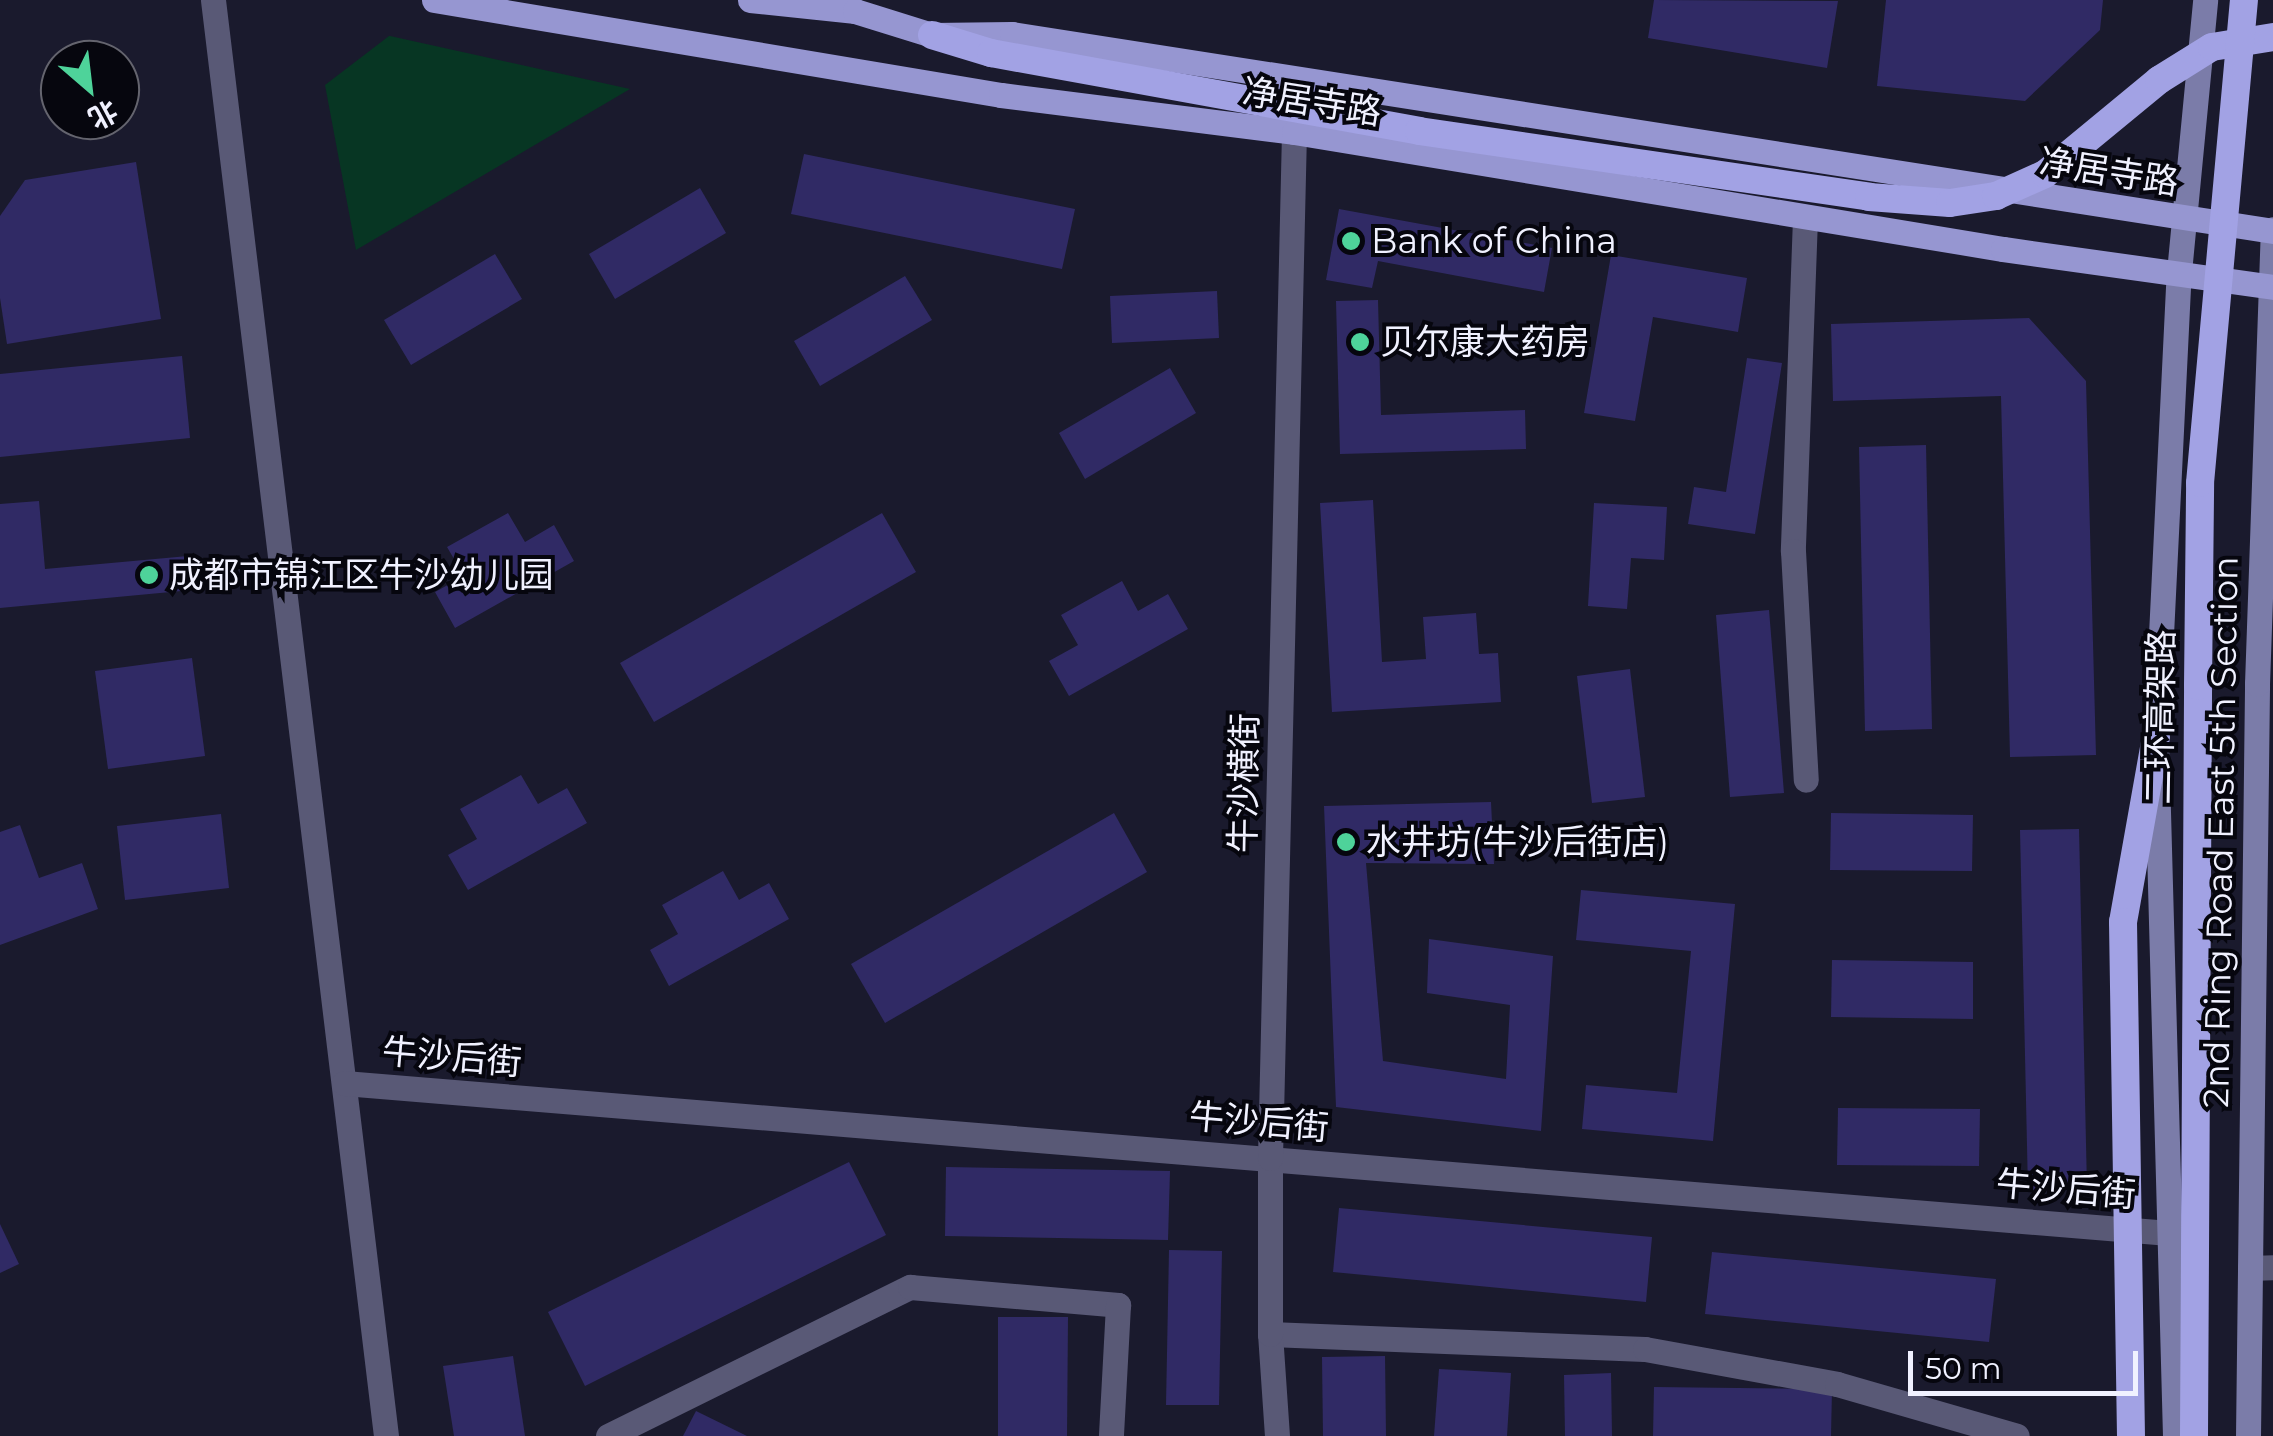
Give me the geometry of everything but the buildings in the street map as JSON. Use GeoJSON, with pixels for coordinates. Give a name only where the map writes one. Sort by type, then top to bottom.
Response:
{"type":"FeatureCollection","features":[{"type":"Feature","properties":{"kind":"highway","name":"二环高架路"},"geometry":{"type":"LineString","coordinates":[[2194,1436],[2200,482],[2244,0]]}},
{"type":"Feature","properties":{"kind":"highway"},"geometry":{"type":"LineString","coordinates":[[932,35],[991,52],[1419,132],[1869,197],[1950,203],[1996,196],[2045,174],[2159,80],[2212,47],[2273,36]]}},
{"type":"Feature","properties":{"kind":"highway"},"geometry":{"type":"LineString","coordinates":[[2131,1436],[2123,922],[2156,737]]}},
{"type":"Feature","properties":{"kind":"main road","name":"净居寺路"},"geometry":{"type":"LineString","coordinates":[[434,0],[1001,95],[1294,132],[1806,218],[2271,287]]}},
{"type":"Feature","properties":{"kind":"main road","name":"净居寺路"},"geometry":{"type":"LineString","coordinates":[[750,0],[851,5],[932,35],[1012,34],[1685,137],[2186,220],[2273,230]]}},
{"type":"Feature","properties":{"kind":"main road","name":"2nd Ring Road East 5th Section"},"geometry":{"type":"LineString","coordinates":[[2175,1436],[2156,737],[2179,272],[2205,0]]}},
{"type":"Feature","properties":{"kind":"main road","name":"2nd Ring Road East 5th Section"},"geometry":{"type":"LineString","coordinates":[[2248,1436],[2261,1268],[2256,684],[2273,230]]}},
{"type":"Feature","properties":{"kind":"street"},"geometry":{"type":"LineString","coordinates":[[214,0],[386,1436]]}},
{"type":"Feature","properties":{"kind":"street","name":"牛沙横街"},"geometry":{"type":"LineString","coordinates":[[1277,1436],[1270,1334],[1270,1158],[1294,132]]}},
{"type":"Feature","properties":{"kind":"street"},"geometry":{"type":"LineString","coordinates":[[1806,218],[1793,551],[1806,780]]}},
{"type":"Feature","properties":{"kind":"street","name":"牛沙后街"},"geometry":{"type":"LineString","coordinates":[[344,1083],[2168,1233]]}},
{"type":"Feature","properties":{"kind":"street"},"geometry":{"type":"LineString","coordinates":[[608,1436],[910,1287],[1118,1305],[1111,1436]]}},
{"type":"Feature","properties":{"kind":"street"},"geometry":{"type":"LineString","coordinates":[[1270,1334],[1646,1349],[1836,1384],[2016,1436]]}},
{"type":"Feature","properties":{"kind":"green space"},"geometry":{"type":"Polygon","coordinates":[[[389,36],[630,89],[356,250],[325,85],[389,36]]]}},
{"type":"Feature","properties":{"kind":"place","name":"Bank of China"},"geometry":{"type":"Point","coordinates":[1351,241]}},
{"type":"Feature","properties":{"kind":"place","name":"贝尔康大药房"},"geometry":{"type":"Point","coordinates":[1360,342]}},
{"type":"Feature","properties":{"kind":"place","name":"成都市锦江区牛沙幼儿园"},"geometry":{"type":"Point","coordinates":[149,575]}},
{"type":"Feature","properties":{"kind":"place","name":"水井坊(牛沙后街店)"},"geometry":{"type":"Point","coordinates":[1346,842]}}]}
